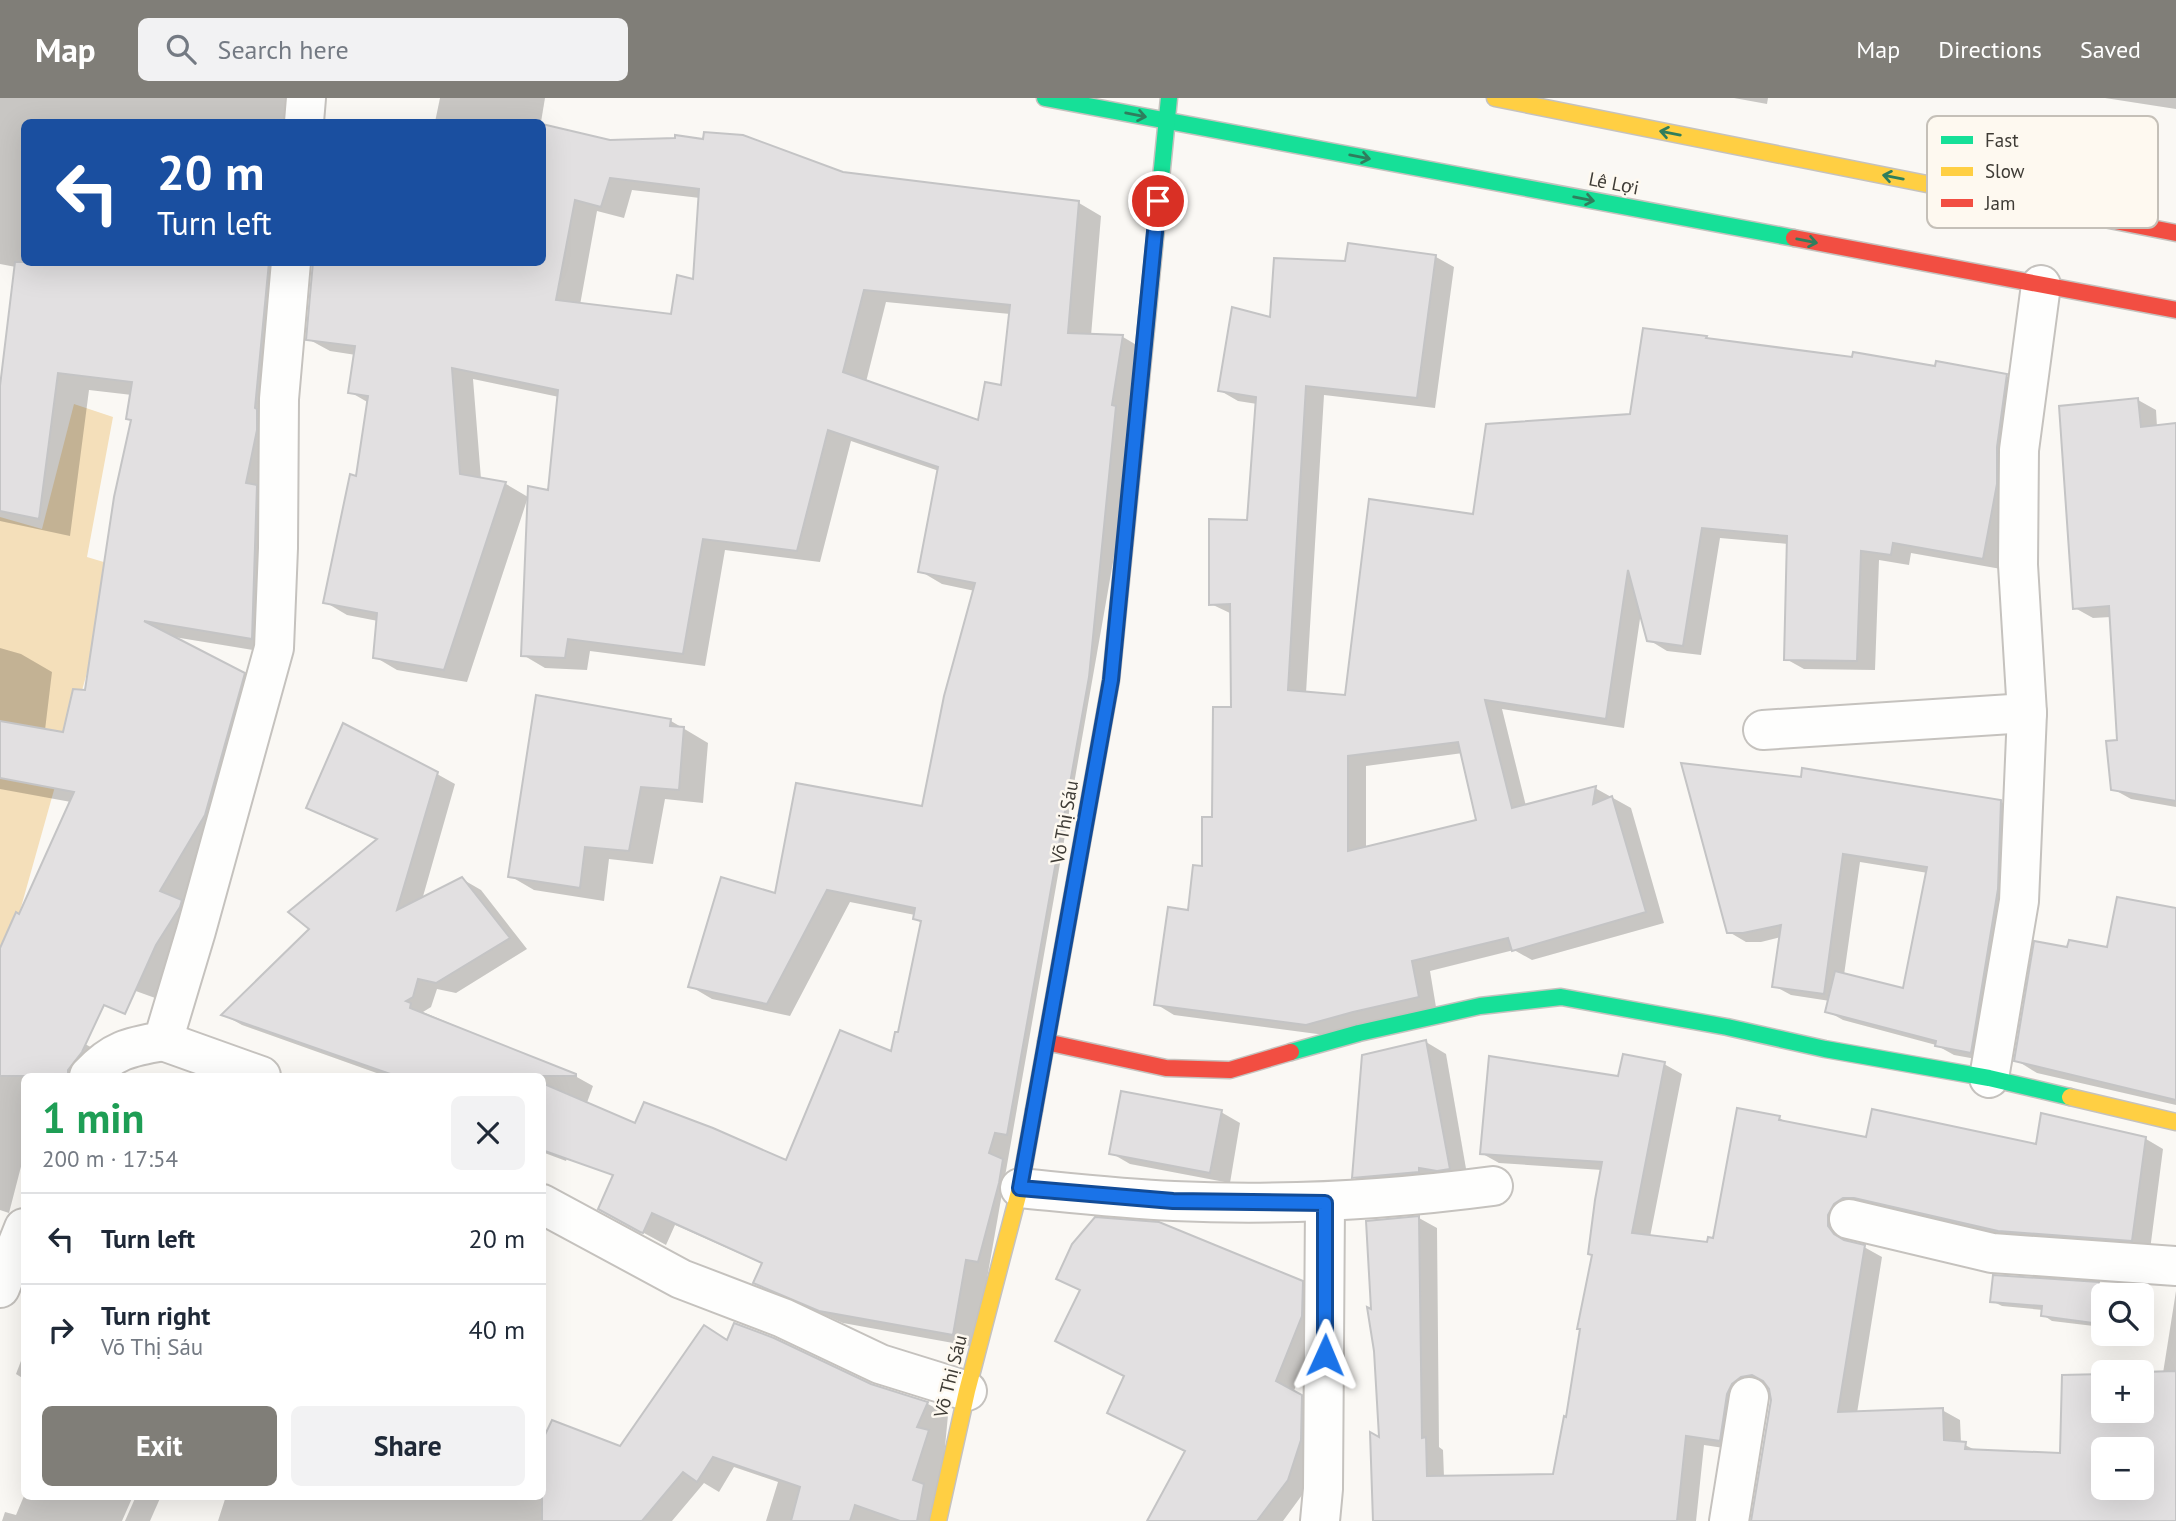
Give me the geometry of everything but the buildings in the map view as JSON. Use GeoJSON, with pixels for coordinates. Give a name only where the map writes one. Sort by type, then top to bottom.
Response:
{"type":"FeatureCollection","features":[{"type":"Feature","properties":{"kind":"street"},"geometry":{"type":"LineString","coordinates":[[304,119],[306,98]]}},
{"type":"Feature","properties":{"kind":"street","name":"Lê Lợi"},"geometry":{"type":"LineString","coordinates":[[1045,98],[2176,310]]}},
{"type":"Feature","properties":{"kind":"street","name":"Võ Thị Sáu"},"geometry":{"type":"LineString","coordinates":[[937,1521],[967,1391],[1020,1188],[1111,680],[1169,98]]}},
{"type":"Feature","properties":{"kind":"street"},"geometry":{"type":"LineString","coordinates":[[1495,98],[1927,184]]}},
{"type":"Feature","properties":{"kind":"street"},"geometry":{"type":"LineString","coordinates":[[2151,228],[2176,233]]}},
{"type":"Feature","properties":{"kind":"street"},"geometry":{"type":"LineString","coordinates":[[163,1041],[274,648],[279,399],[291,266]]}},
{"type":"Feature","properties":{"kind":"street"},"geometry":{"type":"LineString","coordinates":[[1989,1078],[2018,901],[2027,713],[2018,565],[2019,450],[2041,285]]}},
{"type":"Feature","properties":{"kind":"street"},"geometry":{"type":"LineString","coordinates":[[1763,730],[2027,713]]}},
{"type":"Feature","properties":{"kind":"street"},"geometry":{"type":"LineString","coordinates":[[1046,1042],[1166,1068],[1230,1070],[1359,1033],[1480,1006],[1561,997],[1989,1078],[2176,1122]]}},
{"type":"Feature","properties":{"kind":"street"},"geometry":{"type":"LineString","coordinates":[[92,1073],[101,1063],[127,1048],[163,1041],[253,1073]]}},
{"type":"Feature","properties":{"kind":"street"},"geometry":{"type":"LineString","coordinates":[[1020,1188],[1173,1201],[1325,1203],[1430,1195],[1493,1186]]}},
{"type":"Feature","properties":{"kind":"street"},"geometry":{"type":"LineString","coordinates":[[1320,1521],[1323,1489],[1325,1203]]}},
{"type":"Feature","properties":{"kind":"street"},"geometry":{"type":"LineString","coordinates":[[546,1206],[681,1279],[783,1318],[880,1364],[967,1391]]}},
{"type":"Feature","properties":{"kind":"street"},"geometry":{"type":"LineString","coordinates":[[1849,1219],[1992,1254],[2176,1266]]}},
{"type":"Feature","properties":{"kind":"street"},"geometry":{"type":"LineString","coordinates":[[1729,1521],[1749,1397]]}},
{"type":"Feature","properties":{"kind":"shaded area"},"geometry":{"type":"Polygon","coordinates":[[[74,404],[113,417],[87,557],[117,566],[0,982],[0,517],[42,529],[74,404]]]}},
{"type":"Feature","properties":{"kind":"traffic: fast"},"geometry":{"type":"LineString","coordinates":[[1045,98],[1794,238]]}},
{"type":"Feature","properties":{"kind":"traffic: fast"},"geometry":{"type":"LineString","coordinates":[[1034,1110],[1111,680],[1169,98]]}},
{"type":"Feature","properties":{"kind":"traffic: fast"},"geometry":{"type":"LineString","coordinates":[[1291,1052],[1359,1033],[1480,1006],[1561,997],[1989,1078],[2070,1097]]}},
{"type":"Feature","properties":{"kind":"traffic: slow"},"geometry":{"type":"LineString","coordinates":[[1495,98],[1927,184]]}},
{"type":"Feature","properties":{"kind":"traffic: slow"},"geometry":{"type":"LineString","coordinates":[[2070,1097],[2176,1122]]}},
{"type":"Feature","properties":{"kind":"traffic: slow"},"geometry":{"type":"LineString","coordinates":[[938,1521],[967,1391],[1020,1188],[1034,1110]]}},
{"type":"Feature","properties":{"kind":"traffic: jam"},"geometry":{"type":"LineString","coordinates":[[2151,228],[2176,233]]}},
{"type":"Feature","properties":{"kind":"traffic: jam"},"geometry":{"type":"LineString","coordinates":[[1794,238],[2176,310]]}},
{"type":"Feature","properties":{"kind":"traffic: jam"},"geometry":{"type":"LineString","coordinates":[[1046,1042],[1166,1068],[1230,1070],[1291,1052]]}},
{"type":"Feature","properties":{"kind":"route"},"geometry":{"type":"LineString","coordinates":[[1158,201],[1111,680],[1020,1188],[1173,1201],[1325,1203],[1325,1355]]}}]}
